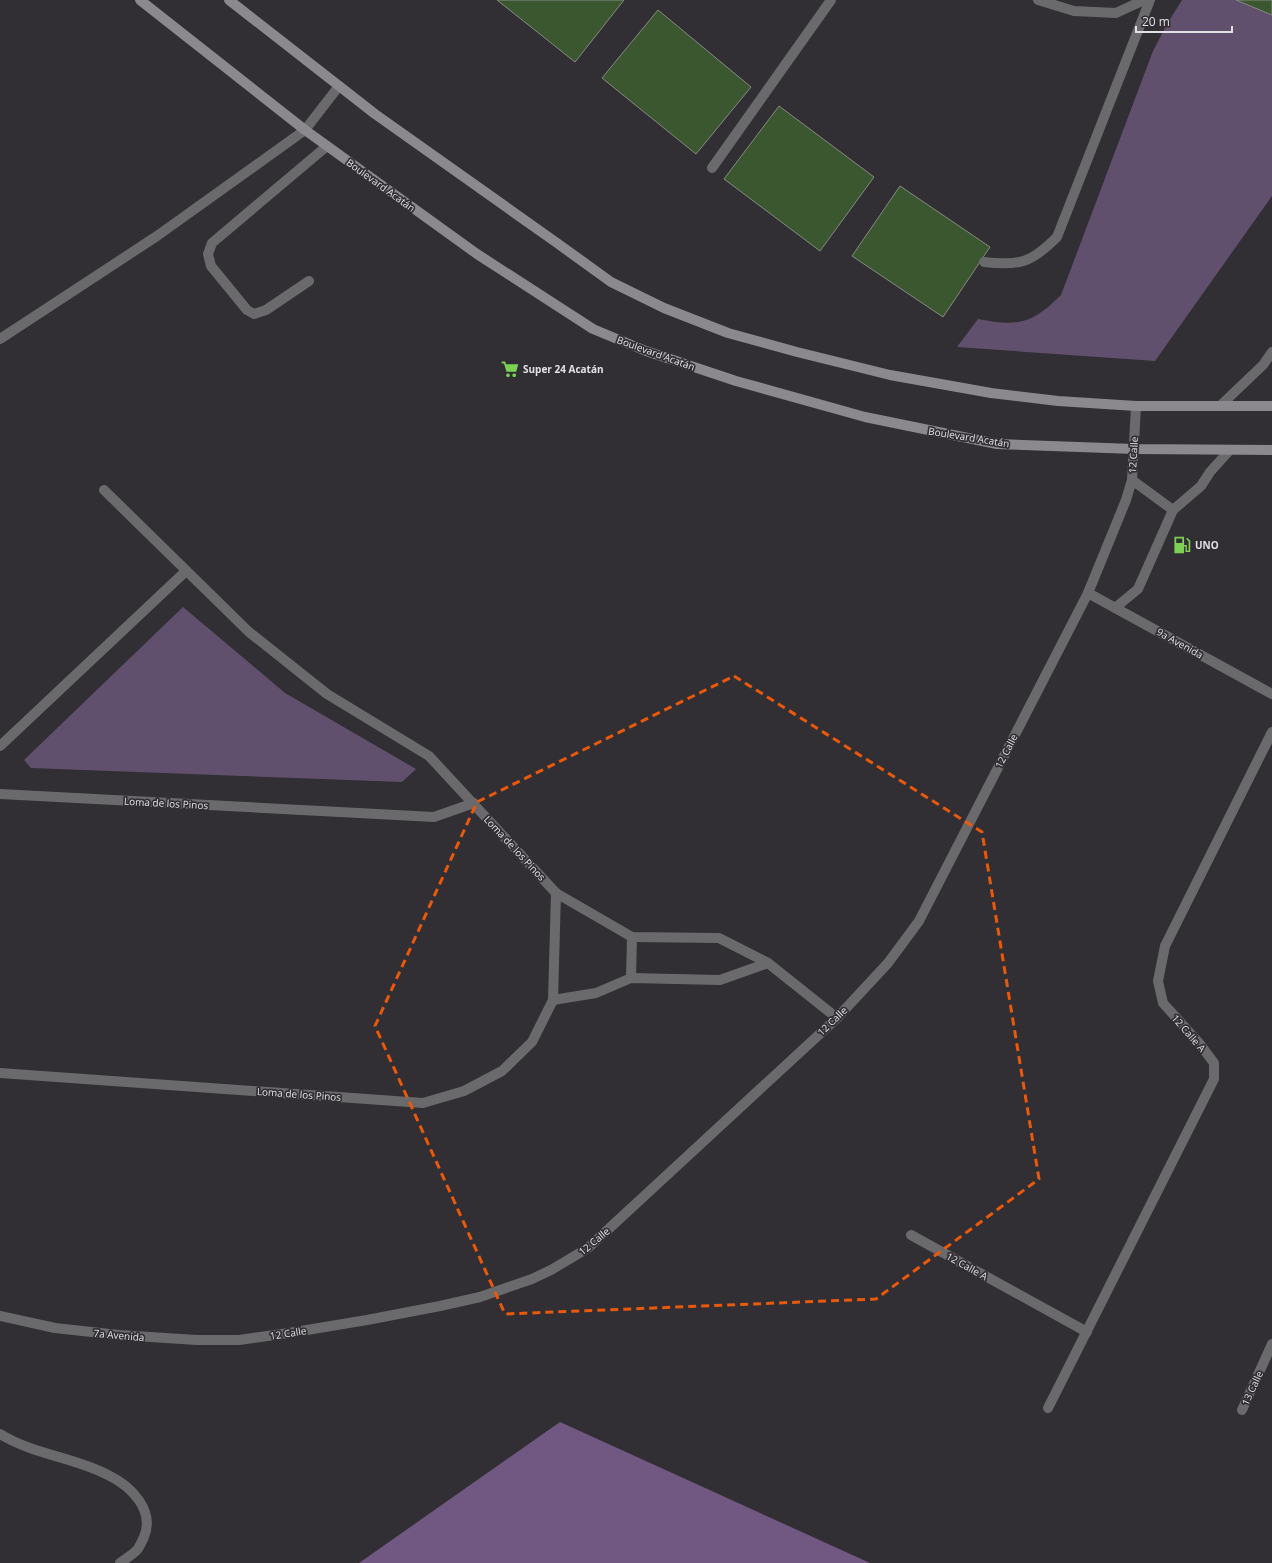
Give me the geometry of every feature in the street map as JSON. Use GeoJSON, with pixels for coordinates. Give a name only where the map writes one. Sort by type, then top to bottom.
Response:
{"type":"FeatureCollection","features":[{"type":"Feature","properties":{"kind":"main road","name":"Boulevard Acatán"},"geometry":{"type":"LineString","coordinates":[[140,0],[305,130],[477,254],[593,329],[646,351],[736,381],[865,418],[997,444],[1134,449],[1229,451],[1272,450]]}},
{"type":"Feature","properties":{"kind":"main road"},"geometry":{"type":"LineString","coordinates":[[229,0],[375,114],[611,282],[664,308],[728,333],[890,375],[992,393],[1058,401],[1136,406],[1272,406]]}},
{"type":"Feature","properties":{"kind":"street"},"geometry":{"type":"LineString","coordinates":[[712,168],[831,0]]}},
{"type":"Feature","properties":{"kind":"street"},"geometry":{"type":"LineString","coordinates":[[1038,0],[1074,11],[1116,13],[1144,0]]}},
{"type":"Feature","properties":{"kind":"street"},"geometry":{"type":"LineString","coordinates":[[984,262],[1007,265],[1026,261],[1042,252],[1057,237],[1150,0]]}},
{"type":"Feature","properties":{"kind":"street"},"geometry":{"type":"LineString","coordinates":[[0,339],[157,236],[305,130],[339,86]]}},
{"type":"Feature","properties":{"kind":"street"},"geometry":{"type":"LineString","coordinates":[[309,281],[266,310],[254,314],[247,310],[211,266],[208,254],[212,243],[328,146]]}},
{"type":"Feature","properties":{"kind":"street"},"geometry":{"type":"LineString","coordinates":[[1221,405],[1263,365],[1272,352]]}},
{"type":"Feature","properties":{"kind":"street","name":"12 Calle"},"geometry":{"type":"LineString","coordinates":[[239,1340],[289,1334],[440,1306],[480,1297],[532,1279],[551,1270],[588,1248],[837,1018],[888,963],[920,921],[1088,593],[1126,500],[1132,480],[1136,406]]}},
{"type":"Feature","properties":{"kind":"street"},"geometry":{"type":"LineString","coordinates":[[1115,608],[1138,589],[1173,510],[1201,486],[1210,472],[1229,451]]}},
{"type":"Feature","properties":{"kind":"street"},"geometry":{"type":"LineString","coordinates":[[1132,480],[1173,510]]}},
{"type":"Feature","properties":{"kind":"street","name":"Loma de los Pinos"},"geometry":{"type":"LineString","coordinates":[[104,490],[249,632],[327,694],[429,756],[556,893],[632,937],[719,938],[768,963],[837,1018]]}},
{"type":"Feature","properties":{"kind":"street"},"geometry":{"type":"LineString","coordinates":[[0,746],[186,571]]}},
{"type":"Feature","properties":{"kind":"street","name":"9a Avenida"},"geometry":{"type":"LineString","coordinates":[[1088,593],[1272,694]]}},
{"type":"Feature","properties":{"kind":"street","name":"12 Calle A"},"geometry":{"type":"LineString","coordinates":[[1048,1408],[1214,1079],[1214,1062],[1163,1003],[1158,981],[1165,946],[1272,732]]}},
{"type":"Feature","properties":{"kind":"street","name":"Loma de los Pinos"},"geometry":{"type":"LineString","coordinates":[[0,794],[434,816],[474,803]]}},
{"type":"Feature","properties":{"kind":"street","name":"Loma de los Pinos"},"geometry":{"type":"LineString","coordinates":[[0,1073],[423,1103],[464,1091],[502,1071],[532,1042],[553,1000],[556,893]]}},
{"type":"Feature","properties":{"kind":"street"},"geometry":{"type":"LineString","coordinates":[[631,978],[632,937]]}},
{"type":"Feature","properties":{"kind":"street"},"geometry":{"type":"LineString","coordinates":[[553,1000],[596,993],[631,978],[720,980],[768,963]]}},
{"type":"Feature","properties":{"kind":"street","name":"12 Calle A"},"geometry":{"type":"LineString","coordinates":[[911,1235],[1087,1332]]}},
{"type":"Feature","properties":{"kind":"street","name":"7a Avenida"},"geometry":{"type":"LineString","coordinates":[[0,1316],[55,1328],[111,1334],[197,1340],[239,1340]]}},
{"type":"Feature","properties":{"kind":"street","name":"13 Calle"},"geometry":{"type":"LineString","coordinates":[[1242,1410],[1272,1344]]}},
{"type":"Feature","properties":{"kind":"street"},"geometry":{"type":"LineString","coordinates":[[0,1434],[39,1452],[78,1463],[107,1474],[118,1480],[133,1493],[146,1512],[145,1535],[139,1547],[120,1563]]}},
{"type":"Feature","properties":{"kind":"highlighted area"},"geometry":{"type":"Polygon","coordinates":[[[734,676],[982,832],[1039,1179],[876,1299],[505,1314],[375,1026],[477,802],[734,676]]]}},
{"type":"Feature","properties":{"kind":"shaded area"},"geometry":{"type":"Polygon","coordinates":[[[1182,0],[1236,0],[1272,15],[1272,196],[1155,361],[957,347],[978,319],[1004,323],[1024,321],[1051,305],[1061,295],[1153,51],[1182,0]]]}},
{"type":"Feature","properties":{"kind":"shaded area"},"geometry":{"type":"Polygon","coordinates":[[[183,607],[285,693],[416,769],[402,782],[31,768],[24,760],[183,607]]]}},
{"type":"Feature","properties":{"kind":"shaded area"},"geometry":{"type":"Polygon","coordinates":[[[560,1422],[870,1563],[359,1563],[560,1422]]]}},
{"type":"Feature","properties":{"kind":"building"},"geometry":{"type":"Polygon","coordinates":[[[497,0],[624,0],[575,62],[497,0]]]}},
{"type":"Feature","properties":{"kind":"building"},"geometry":{"type":"Polygon","coordinates":[[[1236,0],[1272,0],[1272,15],[1236,0]]]}},
{"type":"Feature","properties":{"kind":"building"},"geometry":{"type":"Polygon","coordinates":[[[658,10],[751,87],[696,154],[602,78],[658,10]]]}},
{"type":"Feature","properties":{"kind":"building"},"geometry":{"type":"Polygon","coordinates":[[[779,106],[874,177],[820,251],[724,179],[779,106]]]}},
{"type":"Feature","properties":{"kind":"building"},"geometry":{"type":"Polygon","coordinates":[[[900,186],[990,247],[943,317],[852,256],[900,186]]]}},
{"type":"Feature","properties":{"kind":"place","name":"Super 24 Acatán"},"geometry":{"type":"Point","coordinates":[510,369]}},
{"type":"Feature","properties":{"kind":"place","name":"UNO"},"geometry":{"type":"Point","coordinates":[1182,545]}}]}
